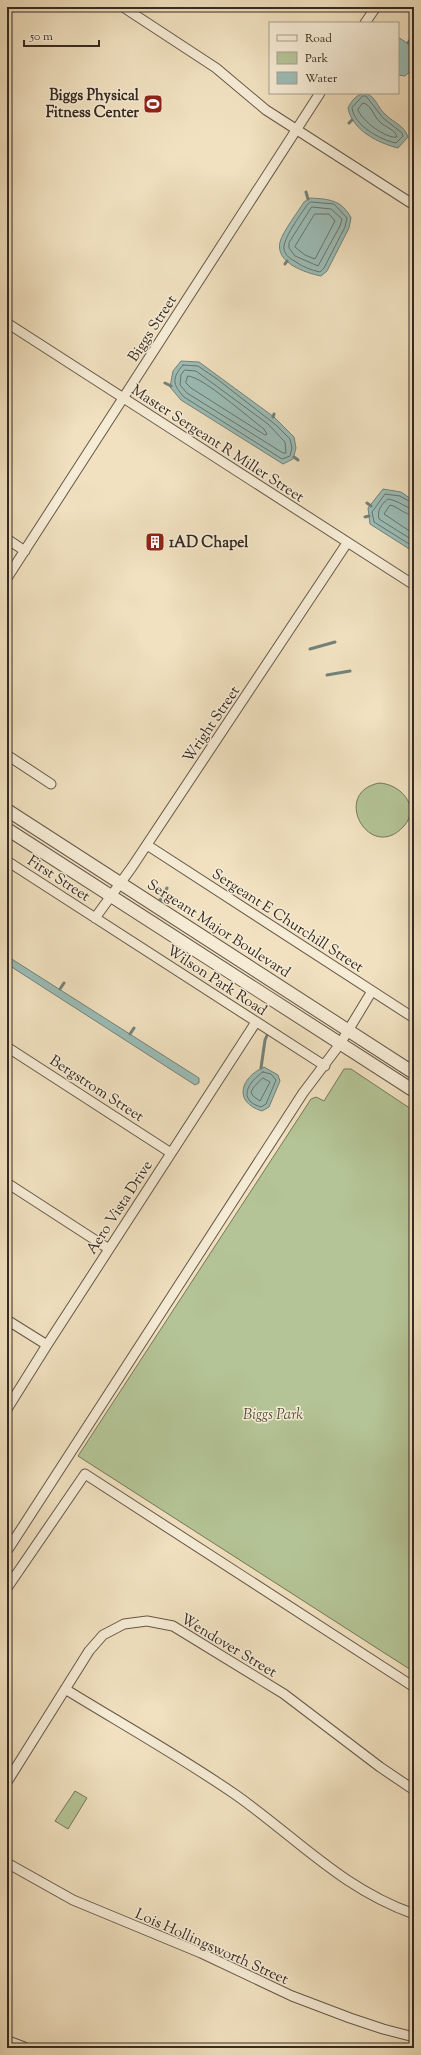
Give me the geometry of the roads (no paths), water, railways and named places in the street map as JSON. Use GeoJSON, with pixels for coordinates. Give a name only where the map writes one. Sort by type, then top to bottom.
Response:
{"type":"FeatureCollection","features":[{"type":"Feature","properties":{"kind":"street"},"geometry":{"type":"LineString","coordinates":[[123,7],[216,68],[266,110],[414,205]]}},
{"type":"Feature","properties":{"kind":"street"},"geometry":{"type":"LineString","coordinates":[[366,22],[376,7]]}},
{"type":"Feature","properties":{"kind":"street","name":"Biggs Street"},"geometry":{"type":"LineString","coordinates":[[7,578],[319,94]]}},
{"type":"Feature","properties":{"kind":"street","name":"Master Sergeant R Miller Street"},"geometry":{"type":"LineString","coordinates":[[7,323],[414,586]]}},
{"type":"Feature","properties":{"kind":"street"},"geometry":{"type":"LineString","coordinates":[[7,539],[25,551]]}},
{"type":"Feature","properties":{"kind":"street","name":"Wright Street"},"geometry":{"type":"LineString","coordinates":[[95,918],[147,845],[348,543]]}},
{"type":"Feature","properties":{"kind":"street"},"geometry":{"type":"LineString","coordinates":[[7,755],[51,784]]}},
{"type":"Feature","properties":{"kind":"street","name":"Sergeant Major Boulevard"},"geometry":{"type":"LineString","coordinates":[[7,810],[414,1073]]}},
{"type":"Feature","properties":{"kind":"street"},"geometry":{"type":"LineString","coordinates":[[7,829],[110,897],[414,1091]]}},
{"type":"Feature","properties":{"kind":"street","name":"Sergeant E Churchill Street"},"geometry":{"type":"LineString","coordinates":[[147,845],[414,1018]]}},
{"type":"Feature","properties":{"kind":"street","name":"First Street"},"geometry":{"type":"LineString","coordinates":[[7,861],[95,918]]}},
{"type":"Feature","properties":{"kind":"street","name":"Wilson Park Road"},"geometry":{"type":"LineString","coordinates":[[95,918],[325,1066]]}},
{"type":"Feature","properties":{"kind":"street"},"geometry":{"type":"LineString","coordinates":[[7,1551],[303,1093],[325,1066],[340,1044],[372,991]]}},
{"type":"Feature","properties":{"kind":"street","name":"Aero Vista Drive"},"geometry":{"type":"LineString","coordinates":[[7,1409],[256,1022]]}},
{"type":"Feature","properties":{"kind":"street","name":"Bergstrom Street"},"geometry":{"type":"LineString","coordinates":[[7,1047],[171,1152]]}},
{"type":"Feature","properties":{"kind":"street"},"geometry":{"type":"LineString","coordinates":[[7,1183],[109,1249]]}},
{"type":"Feature","properties":{"kind":"street"},"geometry":{"type":"LineString","coordinates":[[7,1320],[47,1345]]}},
{"type":"Feature","properties":{"kind":"street"},"geometry":{"type":"LineString","coordinates":[[7,1588],[84,1474],[414,1687]]}},
{"type":"Feature","properties":{"kind":"street","name":"Wendover Street"},"geometry":{"type":"LineString","coordinates":[[7,1782],[89,1651],[103,1635],[124,1624],[147,1621],[173,1626],[284,1694],[380,1767],[414,1790]]}},
{"type":"Feature","properties":{"kind":"street"},"geometry":{"type":"LineString","coordinates":[[65,1689],[236,1795],[351,1884],[394,1907],[414,1914]]}},
{"type":"Feature","properties":{"kind":"street","name":"Lois Hollingsworth Street"},"geometry":{"type":"LineString","coordinates":[[7,1863],[80,1903],[201,1953],[292,1996],[383,2030],[414,2037]]}},
{"type":"Feature","properties":{"kind":"street"},"geometry":{"type":"LineString","coordinates":[[7,2042],[23,2048]]}},
{"type":"Feature","properties":{"kind":"water"},"geometry":{"type":"Polygon","coordinates":[[[399,38],[410,45],[414,44],[414,68],[405,76],[399,75],[399,38]]]}},
{"type":"Feature","properties":{"kind":"water"},"geometry":{"type":"Polygon","coordinates":[[[362,94],[367,94],[372,97],[383,112],[404,130],[408,137],[398,148],[374,139],[360,129],[355,123],[350,116],[348,108],[357,97],[362,94]]]}},
{"type":"Feature","properties":{"kind":"water"},"geometry":{"type":"Polygon","coordinates":[[[310,198],[329,200],[339,204],[351,218],[349,228],[327,271],[321,276],[293,266],[282,256],[280,249],[280,242],[287,227],[304,202],[310,198]]]}},
{"type":"Feature","properties":{"kind":"water"},"geometry":{"type":"Polygon","coordinates":[[[181,361],[199,362],[274,417],[294,437],[296,448],[293,459],[283,464],[181,400],[170,387],[173,371],[181,361]]]}},
{"type":"Feature","properties":{"kind":"water"},"geometry":{"type":"Polygon","coordinates":[[[383,489],[401,492],[414,501],[414,552],[370,524],[368,508],[383,489]]]}},
{"type":"Feature","properties":{"kind":"water"},"geometry":{"type":"Polygon","coordinates":[[[7,956],[199,1078],[199,1083],[195,1085],[7,964],[7,956]]]}},
{"type":"Feature","properties":{"kind":"water"},"geometry":{"type":"Polygon","coordinates":[[[264,1067],[278,1075],[280,1081],[269,1107],[262,1111],[253,1107],[247,1102],[243,1090],[249,1077],[264,1067]]]}},
{"type":"Feature","properties":{"kind":"waterway"},"geometry":{"type":"LineString","coordinates":[[349,123],[352,120]]}},
{"type":"Feature","properties":{"kind":"waterway"},"geometry":{"type":"LineString","coordinates":[[306,192],[308,199]]}},
{"type":"Feature","properties":{"kind":"waterway"},"geometry":{"type":"LineString","coordinates":[[165,383],[171,386]]}},
{"type":"Feature","properties":{"kind":"waterway"},"geometry":{"type":"LineString","coordinates":[[294,457],[298,460]]}},
{"type":"Feature","properties":{"kind":"waterway"},"geometry":{"type":"LineString","coordinates":[[367,503],[371,506]]}},
{"type":"Feature","properties":{"kind":"waterway"},"geometry":{"type":"LineString","coordinates":[[365,517],[369,516]]}},
{"type":"Feature","properties":{"kind":"waterway"},"geometry":{"type":"LineString","coordinates":[[310,649],[335,642]]}},
{"type":"Feature","properties":{"kind":"waterway"},"geometry":{"type":"LineString","coordinates":[[327,675],[350,671]]}},
{"type":"Feature","properties":{"kind":"waterway"},"geometry":{"type":"LineString","coordinates":[[158,904],[167,888]]}},
{"type":"Feature","properties":{"kind":"waterway"},"geometry":{"type":"LineString","coordinates":[[60,989],[64,983]]}},
{"type":"Feature","properties":{"kind":"waterway"},"geometry":{"type":"LineString","coordinates":[[130,1034],[134,1028]]}},
{"type":"Feature","properties":{"kind":"waterway"},"geometry":{"type":"LineString","coordinates":[[261,1068],[265,1040],[269,1031]]}},
{"type":"Feature","properties":{"kind":"place","name":"Biggs Physical Fitness Center"},"geometry":{"type":"Point","coordinates":[153,104]}},
{"type":"Feature","properties":{"kind":"place","name":"1AD Chapel"},"geometry":{"type":"Point","coordinates":[155,542]}},
{"type":"Feature","properties":{"kind":"park label","name":"Biggs Park"},"geometry":{"type":"Point","coordinates":[273,1414]}}]}
